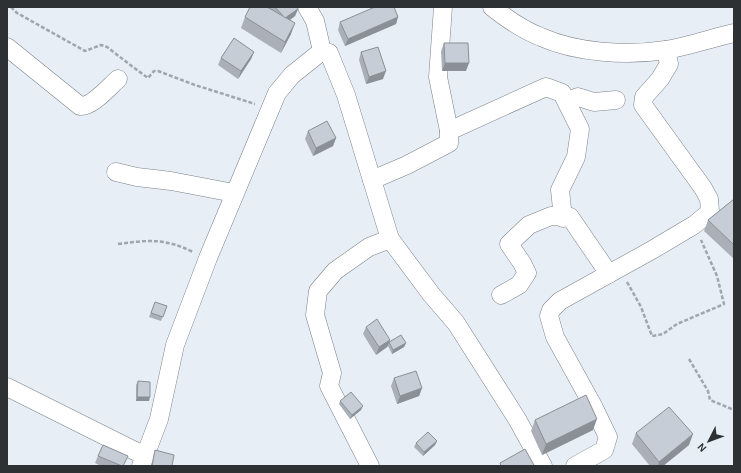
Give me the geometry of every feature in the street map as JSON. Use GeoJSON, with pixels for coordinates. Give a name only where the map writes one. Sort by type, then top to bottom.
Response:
{"type":"FeatureCollection","features":[{"type":"Feature","properties":{"kind":"street"},"geometry":{"type":"LineString","coordinates":[[307,7],[315,21],[322,51]]}},
{"type":"Feature","properties":{"kind":"street"},"geometry":{"type":"LineString","coordinates":[[372,180],[407,165],[449,143],[449,131],[438,78],[443,7]]}},
{"type":"Feature","properties":{"kind":"street"},"geometry":{"type":"LineString","coordinates":[[492,7],[511,22],[540,37],[566,46],[592,50],[623,53],[666,50],[734,33]]}},
{"type":"Feature","properties":{"kind":"street"},"geometry":{"type":"LineString","coordinates":[[7,47],[80,106],[85,107],[91,104],[118,79]]}},
{"type":"Feature","properties":{"kind":"street"},"geometry":{"type":"LineString","coordinates":[[575,466],[604,450],[608,438],[592,404],[555,337],[549,316],[551,310],[560,301],[694,225],[710,212],[709,199],[643,104],[644,97],[660,79],[670,64],[666,50]]}},
{"type":"Feature","properties":{"kind":"street"},"geometry":{"type":"LineString","coordinates":[[7,387],[143,461],[159,419],[175,345],[207,260],[270,109],[277,93],[292,75],[322,51]]}},
{"type":"Feature","properties":{"kind":"street"},"geometry":{"type":"LineString","coordinates":[[322,51],[329,53],[346,95],[390,239],[431,294],[456,323],[517,419],[543,466]]}},
{"type":"Feature","properties":{"kind":"street"},"geometry":{"type":"LineString","coordinates":[[449,131],[546,87],[562,93],[580,129],[576,157],[560,190],[563,218]]}},
{"type":"Feature","properties":{"kind":"street"},"geometry":{"type":"LineString","coordinates":[[567,102],[578,98],[594,102],[616,100]]}},
{"type":"Feature","properties":{"kind":"street"},"geometry":{"type":"LineString","coordinates":[[116,172],[137,177],[171,181],[234,193]]}},
{"type":"Feature","properties":{"kind":"street"},"geometry":{"type":"LineString","coordinates":[[501,295],[519,285],[527,272],[509,244],[529,226],[551,216],[563,218],[570,217],[614,271]]}},
{"type":"Feature","properties":{"kind":"street"},"geometry":{"type":"LineString","coordinates":[[370,466],[329,386],[332,373],[316,315],[318,291],[335,271],[369,247],[390,239]]}},
{"type":"Feature","properties":{"kind":"path"},"geometry":{"type":"LineString","coordinates":[[11,7],[17,13],[86,51],[101,45],[107,47],[148,78],[154,71],[158,71],[195,85],[270,109]]}},
{"type":"Feature","properties":{"kind":"path"},"geometry":{"type":"LineString","coordinates":[[614,271],[640,307],[652,336],[663,334],[677,324],[724,304],[717,276],[694,225]]}},
{"type":"Feature","properties":{"kind":"path"},"geometry":{"type":"LineString","coordinates":[[118,244],[140,241],[161,241],[192,251],[207,260]]}},
{"type":"Feature","properties":{"kind":"path"},"geometry":{"type":"LineString","coordinates":[[689,359],[708,391],[710,400],[734,410]]}},
{"type":"Feature","properties":{"kind":"building"},"geometry":{"type":"Polygon","coordinates":[[[250,7],[267,7],[295,23],[285,42],[245,17],[250,7]]]}},
{"type":"Feature","properties":{"kind":"building"},"geometry":{"type":"Polygon","coordinates":[[[275,7],[297,7],[298,9],[285,18],[275,7]]]}},
{"type":"Feature","properties":{"kind":"building"},"geometry":{"type":"Polygon","coordinates":[[[375,7],[394,7],[398,17],[348,39],[340,22],[375,7]]]}},
{"type":"Feature","properties":{"kind":"building"},"geometry":{"type":"Polygon","coordinates":[[[234,38],[254,52],[241,71],[221,58],[234,38]]]}},
{"type":"Feature","properties":{"kind":"building"},"geometry":{"type":"Polygon","coordinates":[[[444,43],[468,43],[469,63],[445,63],[444,43]]]}},
{"type":"Feature","properties":{"kind":"building"},"geometry":{"type":"Polygon","coordinates":[[[378,47],[386,71],[369,77],[361,52],[378,47]]]}},
{"type":"Feature","properties":{"kind":"building"},"geometry":{"type":"Polygon","coordinates":[[[327,121],[336,138],[316,148],[308,131],[327,121]]]}},
{"type":"Feature","properties":{"kind":"building"},"geometry":{"type":"Polygon","coordinates":[[[734,199],[734,245],[708,220],[734,199]]]}},
{"type":"Feature","properties":{"kind":"building"},"geometry":{"type":"Polygon","coordinates":[[[155,302],[167,306],[163,317],[151,313],[155,302]]]}},
{"type":"Feature","properties":{"kind":"building"},"geometry":{"type":"Polygon","coordinates":[[[377,319],[390,340],[379,347],[366,327],[377,319]]]}},
{"type":"Feature","properties":{"kind":"building"},"geometry":{"type":"Polygon","coordinates":[[[401,335],[406,343],[393,350],[389,342],[401,335]]]}},
{"type":"Feature","properties":{"kind":"building"},"geometry":{"type":"Polygon","coordinates":[[[416,371],[422,388],[400,396],[394,378],[416,371]]]}},
{"type":"Feature","properties":{"kind":"building"},"geometry":{"type":"Polygon","coordinates":[[[138,381],[150,382],[150,397],[137,397],[138,381]]]}},
{"type":"Feature","properties":{"kind":"building"},"geometry":{"type":"Polygon","coordinates":[[[351,392],[363,406],[352,415],[340,401],[351,392]]]}},
{"type":"Feature","properties":{"kind":"building"},"geometry":{"type":"Polygon","coordinates":[[[586,395],[597,419],[546,444],[535,420],[586,395]]]}},
{"type":"Feature","properties":{"kind":"building"},"geometry":{"type":"Polygon","coordinates":[[[669,407],[693,434],[659,462],[636,433],[669,407]]]}},
{"type":"Feature","properties":{"kind":"building"},"geometry":{"type":"Polygon","coordinates":[[[428,432],[437,441],[424,452],[416,443],[428,432]]]}},
{"type":"Feature","properties":{"kind":"building"},"geometry":{"type":"Polygon","coordinates":[[[103,445],[128,456],[123,466],[98,456],[103,445]]]}},
{"type":"Feature","properties":{"kind":"building"},"geometry":{"type":"Polygon","coordinates":[[[525,449],[534,465],[501,466],[500,463],[525,449]]]}},
{"type":"Feature","properties":{"kind":"building"},"geometry":{"type":"Polygon","coordinates":[[[155,450],[174,455],[172,466],[152,466],[155,450]]]}}]}
